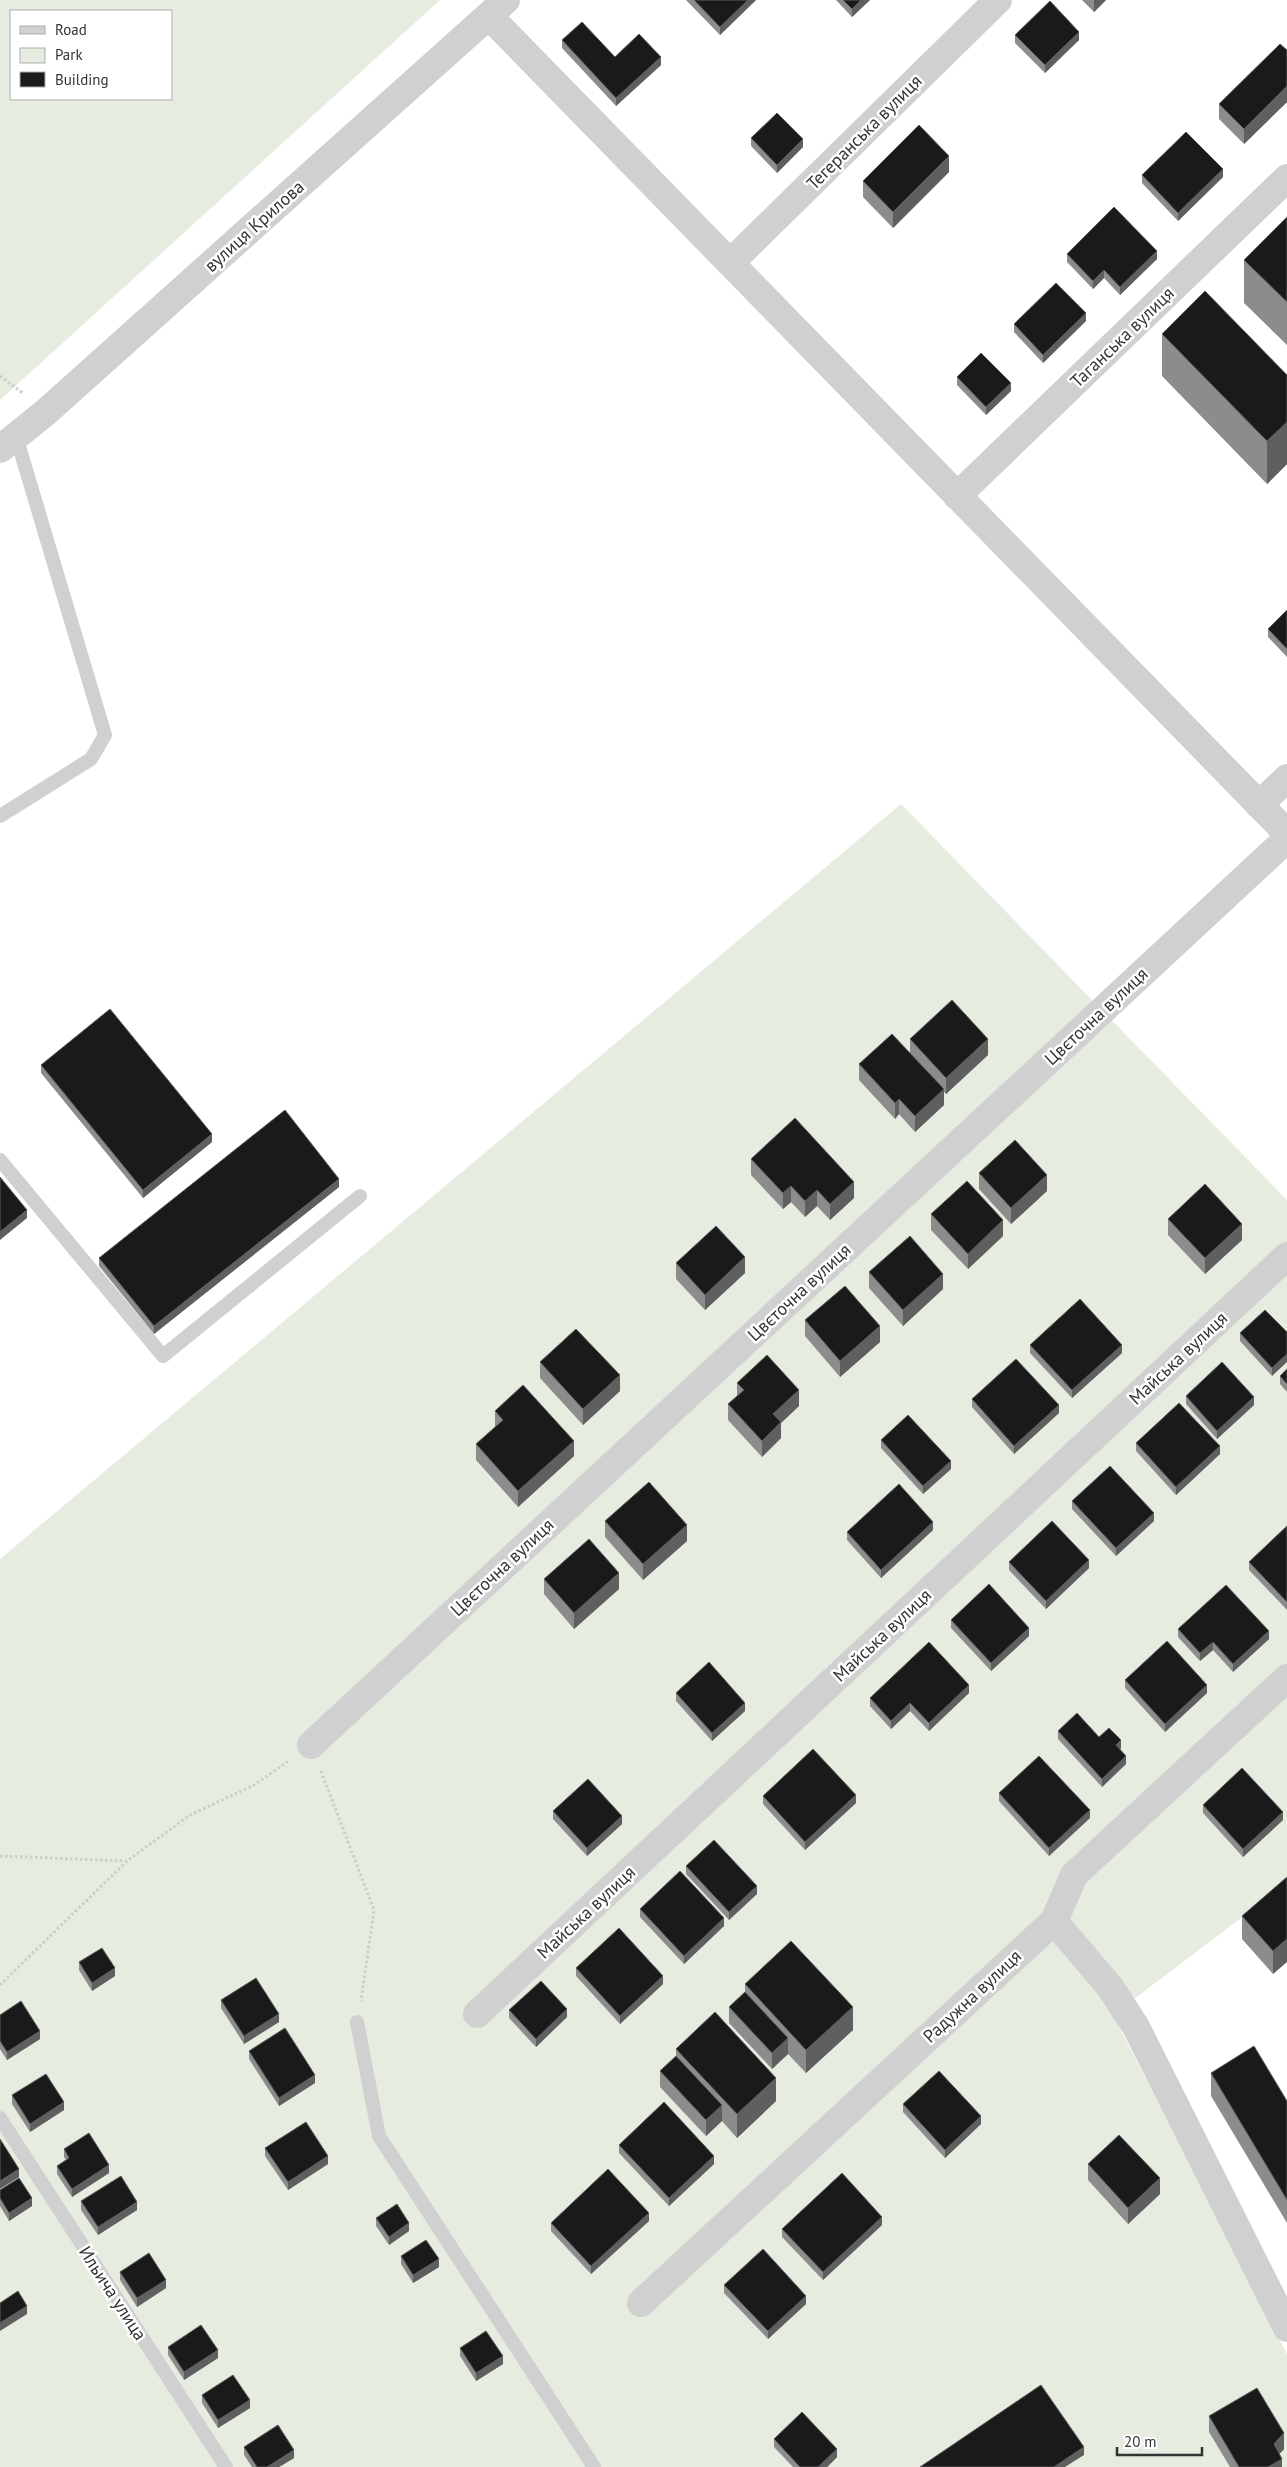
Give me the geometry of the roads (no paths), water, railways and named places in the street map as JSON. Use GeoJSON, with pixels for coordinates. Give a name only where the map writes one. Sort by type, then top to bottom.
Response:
{"type":"FeatureCollection","features":[{"type":"Feature","properties":{"kind":"street","name":"Тегеранська вулиця"},"geometry":{"type":"LineString","coordinates":[[730,263],[998,0]]}},
{"type":"Feature","properties":{"kind":"street"},"geometry":{"type":"LineString","coordinates":[[497,8],[730,263],[1287,833]]}},
{"type":"Feature","properties":{"kind":"street","name":"вулиця Крилова"},"geometry":{"type":"LineString","coordinates":[[8,442],[497,8]]}},
{"type":"Feature","properties":{"kind":"street","name":"Таганська вулиця"},"geometry":{"type":"LineString","coordinates":[[957,496],[1287,178]]}},
{"type":"Feature","properties":{"kind":"street"},"geometry":{"type":"LineString","coordinates":[[1259,805],[1287,778]]}},
{"type":"Feature","properties":{"kind":"street","name":"Цвєточна вулиця"},"geometry":{"type":"LineString","coordinates":[[311,1745],[1287,839]]}},
{"type":"Feature","properties":{"kind":"street","name":"Майська вулиця"},"geometry":{"type":"LineString","coordinates":[[477,2014],[1287,1256]]}},
{"type":"Feature","properties":{"kind":"street","name":"Радужна вулиця"},"geometry":{"type":"LineString","coordinates":[[642,2303],[1054,1920],[1074,1875],[1287,1678]]}},
{"type":"Feature","properties":{"kind":"street"},"geometry":{"type":"LineString","coordinates":[[1054,1920],[1110,1987],[1136,2026],[1287,2328]]}},
{"type":"Feature","properties":{"kind":"lane"},"geometry":{"type":"LineString","coordinates":[[0,816],[90,759],[104,735],[8,442]]}},
{"type":"Feature","properties":{"kind":"lane"},"geometry":{"type":"LineString","coordinates":[[0,1160],[163,1356],[360,1196]]}},
{"type":"Feature","properties":{"kind":"lane"},"geometry":{"type":"LineString","coordinates":[[356,2022],[379,2136],[594,2467]]}},
{"type":"Feature","properties":{"kind":"lane","name":"Ильича улица"},"geometry":{"type":"LineString","coordinates":[[0,2118],[226,2467]]}}]}
